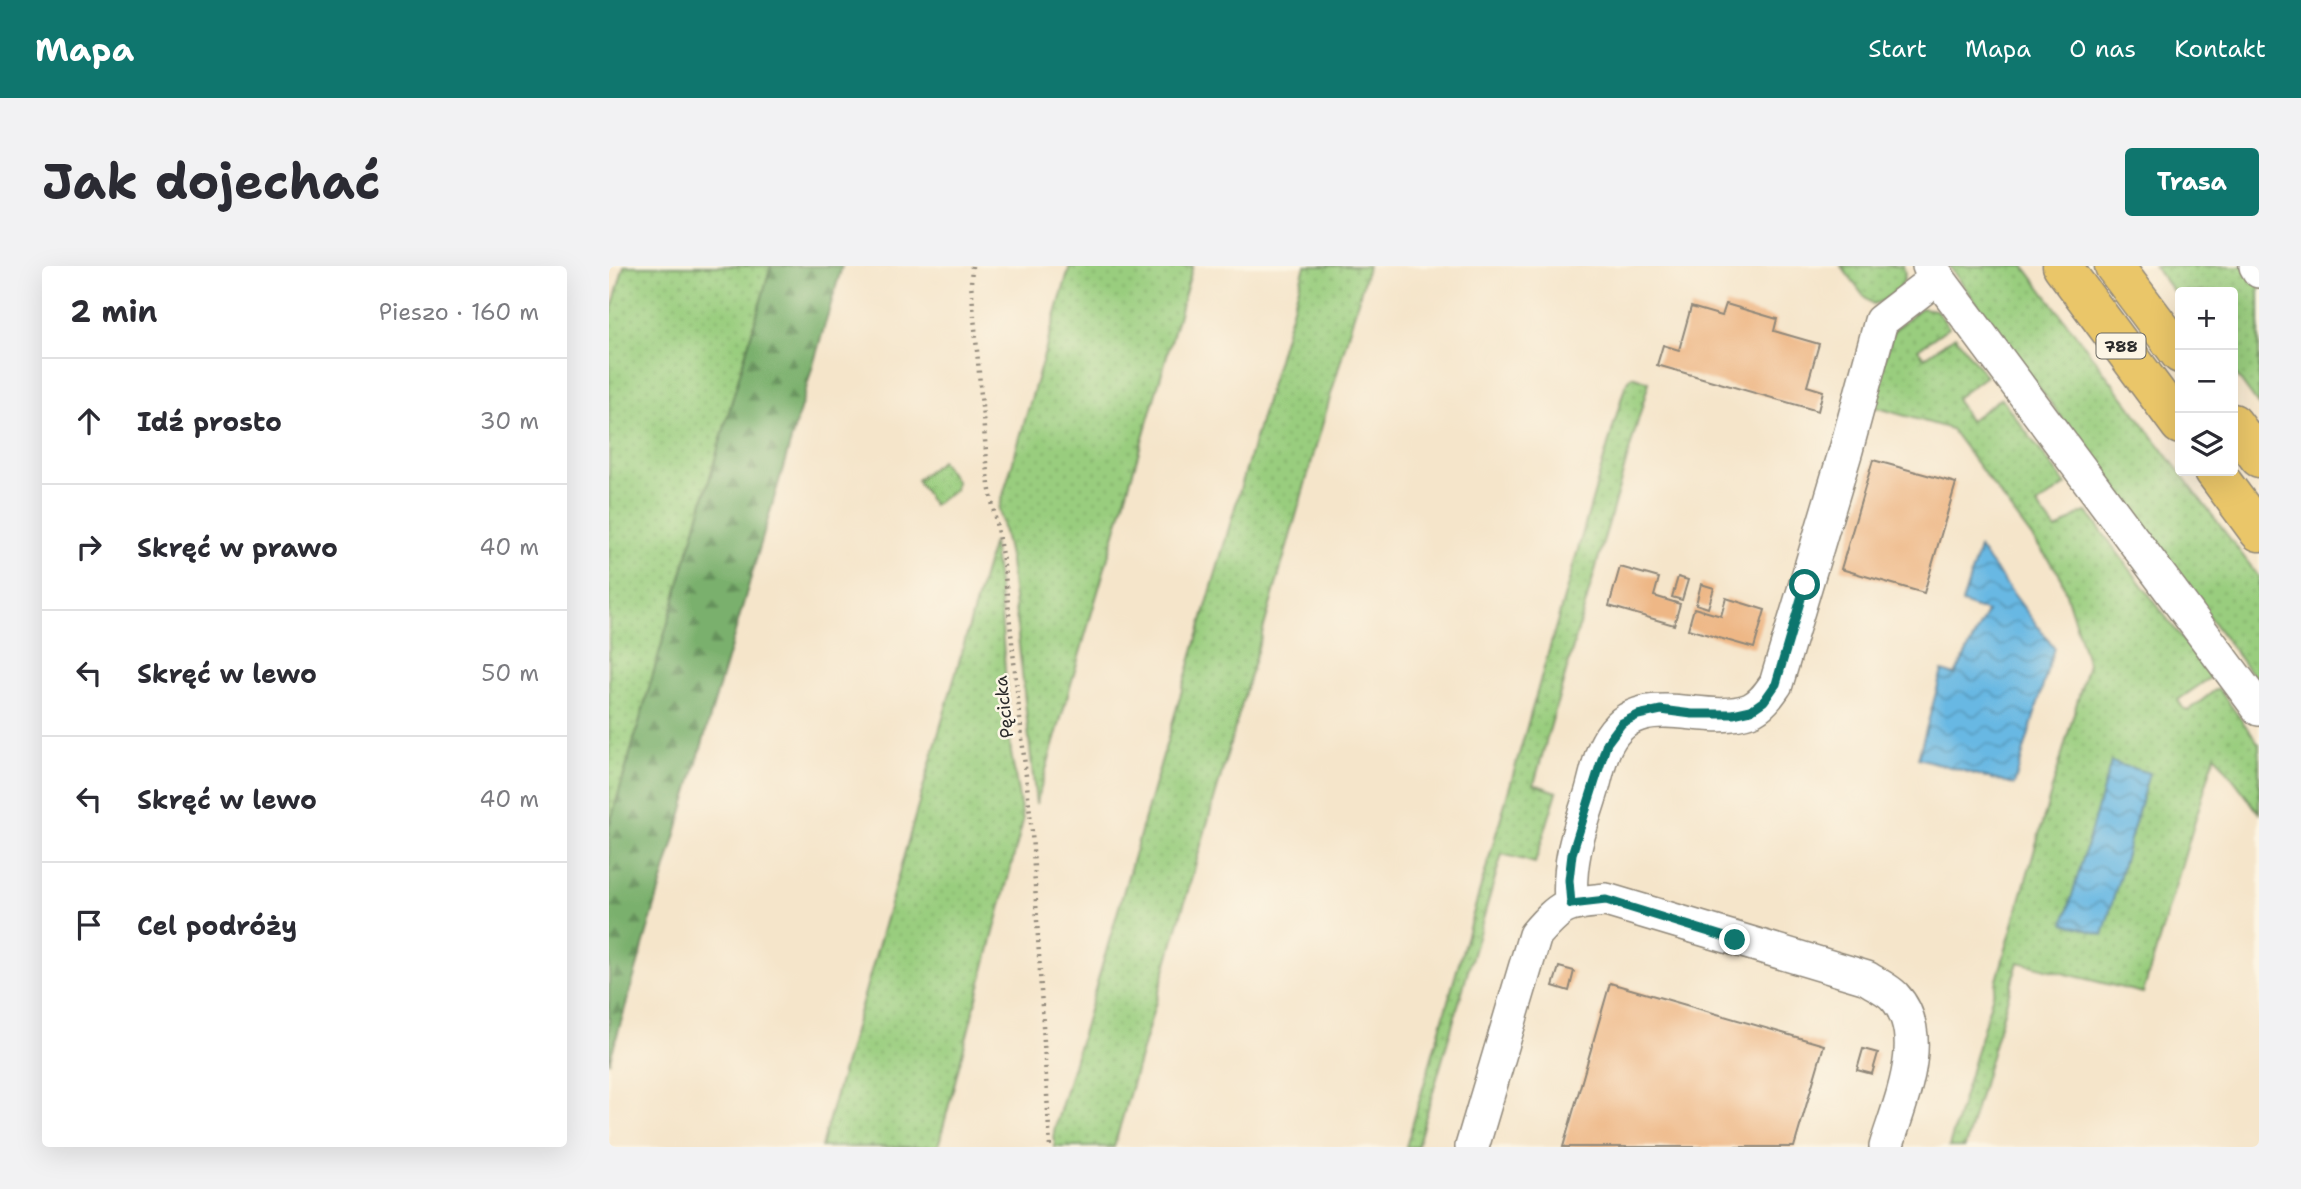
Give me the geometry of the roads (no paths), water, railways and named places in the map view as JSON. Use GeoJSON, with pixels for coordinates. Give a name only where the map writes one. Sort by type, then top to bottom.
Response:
{"type":"FeatureCollection","features":[{"type":"Feature","properties":{"kind":"main road","name":"788"},"geometry":{"type":"LineString","coordinates":[[2062,266],[2175,418]]}},
{"type":"Feature","properties":{"kind":"main road","name":"788"},"geometry":{"type":"LineString","coordinates":[[2114,266],[2177,350]]}},
{"type":"Feature","properties":{"kind":"main road"},"geometry":{"type":"LineString","coordinates":[[2238,430],[2259,458]]}},
{"type":"Feature","properties":{"kind":"main road"},"geometry":{"type":"LineString","coordinates":[[2218,476],[2259,532]]}},
{"type":"Feature","properties":{"kind":"street"},"geometry":{"type":"LineString","coordinates":[[2256,266],[2259,271]]}},
{"type":"Feature","properties":{"kind":"street"},"geometry":{"type":"LineString","coordinates":[[1571,904],[1569,880],[1572,854],[1607,743],[1622,723],[1638,715],[1661,710],[1713,715],[1751,710],[1764,701],[1776,684],[1846,450],[1881,321],[1934,272],[2259,709]]}},
{"type":"Feature","properties":{"kind":"street"},"geometry":{"type":"LineString","coordinates":[[1472,1147],[1535,935],[1555,912],[1571,904],[1606,900],[1867,978],[1895,997],[1910,1024],[1912,1057],[1886,1147]]}},
{"type":"Feature","properties":{"kind":"water"},"geometry":{"type":"Polygon","coordinates":[[[1979,548],[2054,648],[2014,785],[1918,758],[1942,671],[1955,675],[1987,612],[1962,603],[1979,548]]]}},
{"type":"Feature","properties":{"kind":"water"},"geometry":{"type":"Polygon","coordinates":[[[2111,762],[2149,773],[2103,935],[2064,923],[2111,762]]]}}]}
